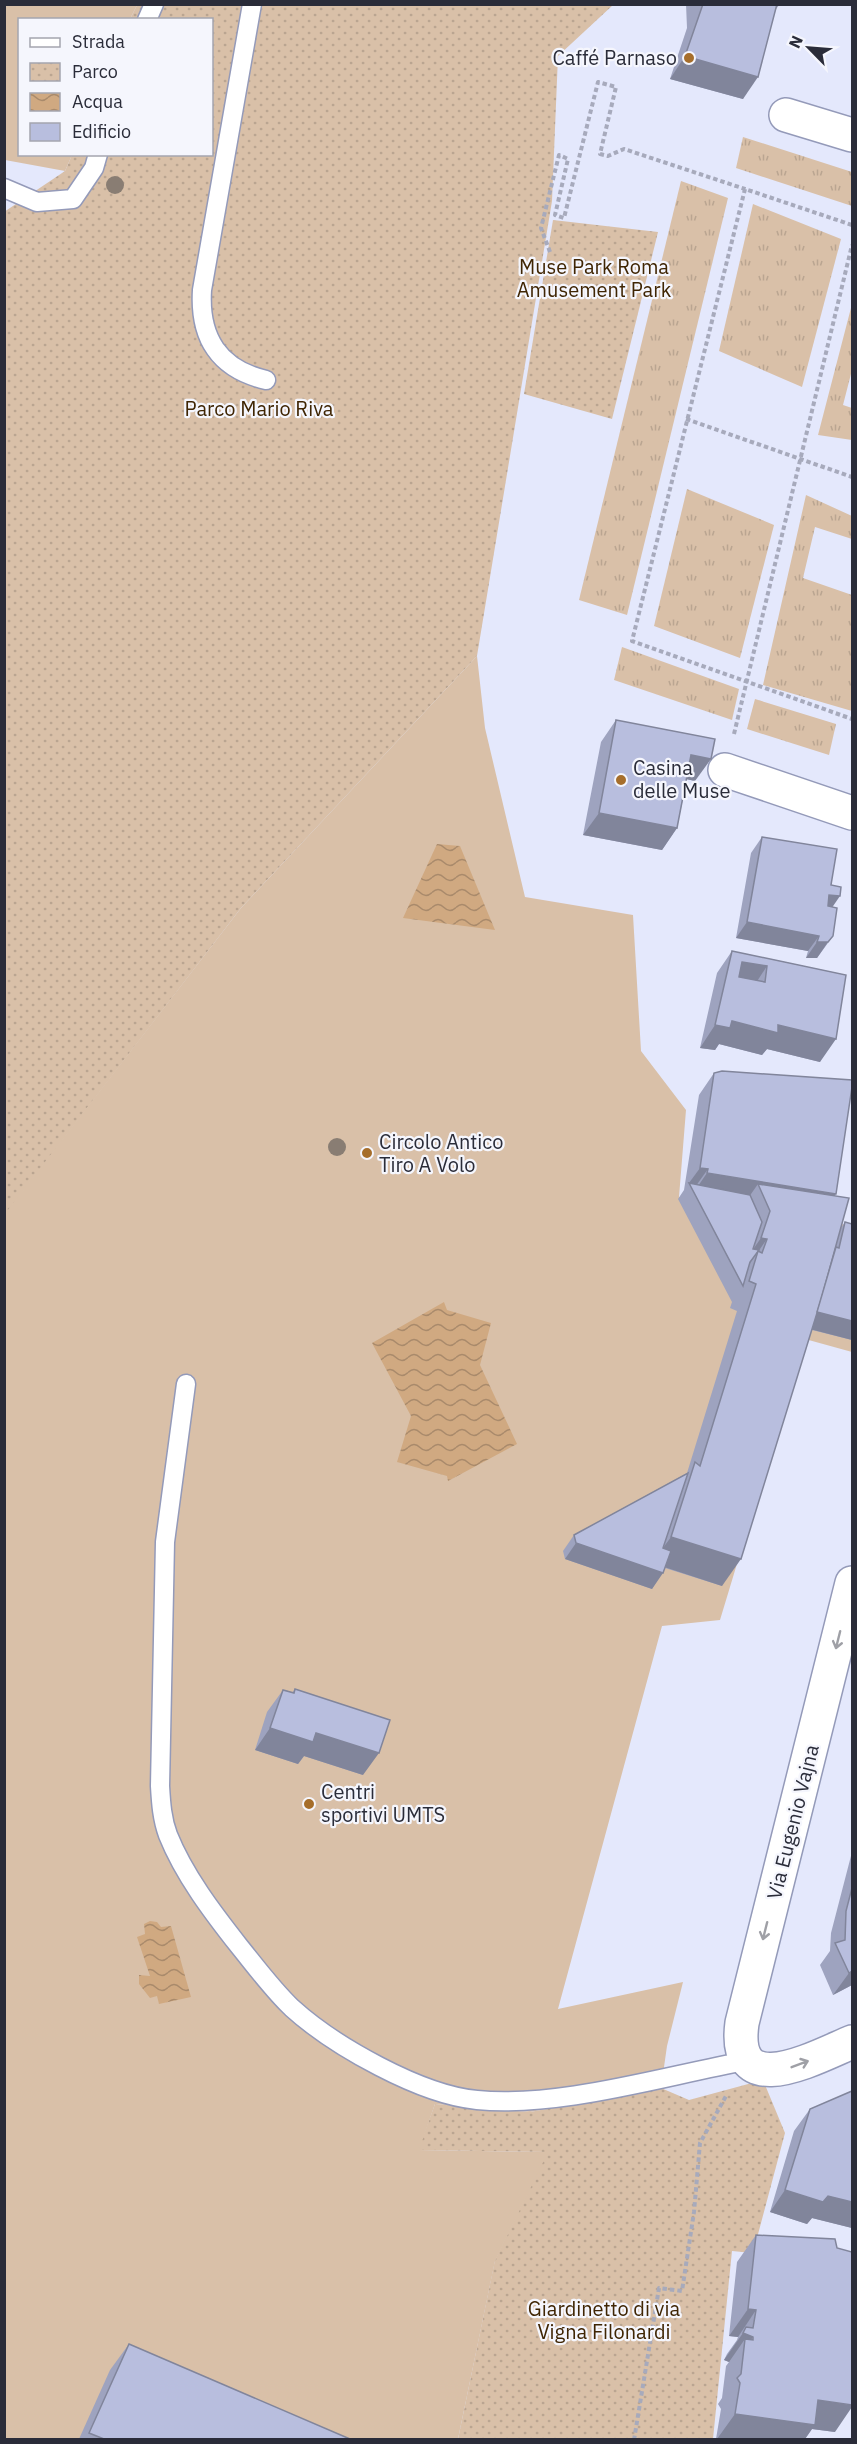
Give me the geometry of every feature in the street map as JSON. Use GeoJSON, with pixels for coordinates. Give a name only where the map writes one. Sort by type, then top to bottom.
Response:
{"type":"FeatureCollection","features":[{"type":"Feature","properties":{"kind":"street"},"geometry":{"type":"LineString","coordinates":[[786,115],[852,135]]}},
{"type":"Feature","properties":{"kind":"street"},"geometry":{"type":"LineString","coordinates":[[725,770],[852,813]]}},
{"type":"Feature","properties":{"kind":"street","name":"Via Eugenio Vajna"},"geometry":{"type":"LineString","coordinates":[[746,2061],[740,2044],[742,2023],[852,1583]]}},
{"type":"Feature","properties":{"kind":"street"},"geometry":{"type":"LineString","coordinates":[[746,2061],[754,2067],[766,2069],[790,2067],[852,2042]]}},
{"type":"Feature","properties":{"kind":"lane"},"geometry":{"type":"LineString","coordinates":[[148,18],[154,4]]}},
{"type":"Feature","properties":{"kind":"lane"},"geometry":{"type":"LineString","coordinates":[[252,4],[202,290],[201,309],[207,337],[213,347],[237,370],[266,380]]}},
{"type":"Feature","properties":{"kind":"lane"},"geometry":{"type":"LineString","coordinates":[[4,188],[37,202],[73,199],[94,168],[97,156]]}},
{"type":"Feature","properties":{"kind":"lane"},"geometry":{"type":"LineString","coordinates":[[186,1384],[165,1542],[160,1786],[162,1815],[178,1856],[210,1907],[261,1973],[292,2008],[333,2039],[377,2065],[444,2093],[477,2100],[526,2100],[592,2093],[746,2061]]}},
{"type":"Feature","properties":{"kind":"path"},"geometry":{"type":"LineString","coordinates":[[550,252],[541,228],[559,155],[568,159],[555,215],[564,218],[598,82],[616,87],[600,154],[608,156],[624,149],[852,225]]}},
{"type":"Feature","properties":{"kind":"path"},"geometry":{"type":"LineString","coordinates":[[745,189],[632,641],[852,719]]}},
{"type":"Feature","properties":{"kind":"path"},"geometry":{"type":"LineString","coordinates":[[725,770],[852,245]]}},
{"type":"Feature","properties":{"kind":"path"},"geometry":{"type":"LineString","coordinates":[[686,419],[852,477]]}},
{"type":"Feature","properties":{"kind":"path"},"geometry":{"type":"LineString","coordinates":[[634,2439],[659,2288],[682,2291],[694,2212],[700,2143],[746,2061]]}},
{"type":"Feature","properties":{"kind":"green space"},"geometry":{"type":"Polygon","coordinates":[[[4,5],[137,5],[130,18],[18,18],[18,156],[72,156],[65,171],[5,160],[4,5]]]}},
{"type":"Feature","properties":{"kind":"green space","name":"Parco Mario Riva"},"geometry":{"type":"Polygon","coordinates":[[[137,5],[613,5],[558,56],[552,201],[477,656],[241,908],[5,1215],[4,212],[65,171],[72,156],[213,156],[213,18],[130,18],[137,5]]]}},
{"type":"Feature","properties":{"kind":"green space"},"geometry":{"type":"Polygon","coordinates":[[[743,137],[852,172],[852,206],[736,168],[743,137]]]}},
{"type":"Feature","properties":{"kind":"green space"},"geometry":{"type":"Polygon","coordinates":[[[681,181],[728,198],[627,615],[579,600],[681,181]]]}},
{"type":"Feature","properties":{"kind":"green space"},"geometry":{"type":"Polygon","coordinates":[[[753,204],[841,239],[802,387],[719,351],[753,204]]]}},
{"type":"Feature","properties":{"kind":"green space","name":"Muse Park Roma Amusement Park"},"geometry":{"type":"Polygon","coordinates":[[[553,220],[658,232],[612,419],[524,394],[553,220]]]}},
{"type":"Feature","properties":{"kind":"green space"},"geometry":{"type":"Polygon","coordinates":[[[852,304],[852,370],[843,405],[852,408],[852,440],[818,435],[852,304]]]}},
{"type":"Feature","properties":{"kind":"green space"},"geometry":{"type":"Polygon","coordinates":[[[687,489],[774,525],[740,658],[654,626],[687,489]]]}},
{"type":"Feature","properties":{"kind":"green space"},"geometry":{"type":"Polygon","coordinates":[[[806,495],[852,516],[852,539],[815,527],[803,578],[852,595],[852,711],[763,685],[806,495]]]}},
{"type":"Feature","properties":{"kind":"green space"},"geometry":{"type":"Polygon","coordinates":[[[622,647],[739,689],[732,720],[614,680],[622,647]]]}},
{"type":"Feature","properties":{"kind":"green space"},"geometry":{"type":"Polygon","coordinates":[[[477,656],[485,728],[525,897],[633,915],[641,1051],[686,1110],[679,1197],[852,1226],[852,1352],[805,1339],[720,1620],[662,1626],[558,2009],[683,1982],[667,2046],[661,2088],[530,2112],[435,2104],[419,2150],[548,2152],[495,2261],[458,2439],[5,2439],[4,1215],[241,908],[477,656]]]}},
{"type":"Feature","properties":{"kind":"green space"},"geometry":{"type":"Polygon","coordinates":[[[755,699],[836,724],[829,755],[747,729],[755,699]]]}},
{"type":"Feature","properties":{"kind":"green space","name":"Giardinetto di via Vigna Filonardi"},"geometry":{"type":"Polygon","coordinates":[[[763,2080],[785,2133],[753,2253],[732,2251],[713,2439],[458,2439],[495,2260],[547,2152],[418,2150],[435,2104],[530,2112],[661,2088],[689,2100],[763,2080]]]}},
{"type":"Feature","properties":{"kind":"water"},"geometry":{"type":"Polygon","coordinates":[[[437,844],[460,846],[495,930],[403,918],[437,844]]]}},
{"type":"Feature","properties":{"kind":"water"},"geometry":{"type":"Polygon","coordinates":[[[444,1302],[447,1310],[491,1323],[480,1365],[517,1444],[448,1481],[447,1476],[397,1462],[411,1416],[372,1343],[444,1302]]]}},
{"type":"Feature","properties":{"kind":"water"},"geometry":{"type":"Polygon","coordinates":[[[150,1921],[157,1922],[161,1927],[171,1926],[191,1997],[159,2004],[157,1996],[150,1998],[139,1984],[139,1975],[150,1976],[137,1937],[145,1934],[144,1924],[150,1921]]]}},
{"type":"Feature","properties":{"kind":"building"},"geometry":{"type":"Polygon","coordinates":[[[703,4],[777,4],[758,77],[685,56],[703,4]]]}},
{"type":"Feature","properties":{"kind":"building"},"geometry":{"type":"Polygon","coordinates":[[[616,720],[715,739],[711,759],[691,755],[677,828],[599,813],[616,720]]]}},
{"type":"Feature","properties":{"kind":"building"},"geometry":{"type":"Polygon","coordinates":[[[762,837],[837,849],[831,885],[841,887],[840,896],[829,895],[828,906],[837,908],[833,936],[828,942],[817,942],[819,936],[747,922],[762,837]]]}},
{"type":"Feature","properties":{"kind":"building"},"geometry":{"type":"Polygon","coordinates":[[[732,951],[846,975],[836,1039],[778,1025],[778,1033],[732,1021],[730,1028],[715,1025],[732,951]],[[742,962],[739,977],[765,982],[767,966],[742,962]]]}},
{"type":"Feature","properties":{"kind":"building"},"geometry":{"type":"Polygon","coordinates":[[[722,1071],[852,1080],[836,1194],[707,1173],[708,1169],[700,1168],[714,1073],[722,1071]]]}},
{"type":"Feature","properties":{"kind":"building"},"geometry":{"type":"Polygon","coordinates":[[[689,1183],[750,1195],[762,1222],[753,1249],[759,1250],[750,1262],[743,1286],[689,1183]]]}},
{"type":"Feature","properties":{"kind":"building"},"geometry":{"type":"Polygon","coordinates":[[[758,1184],[849,1198],[821,1300],[741,1559],[671,1537],[695,1462],[700,1466],[756,1284],[749,1281],[758,1251],[762,1253],[767,1239],[761,1238],[770,1211],[758,1184]]]}},
{"type":"Feature","properties":{"kind":"building"},"geometry":{"type":"Polygon","coordinates":[[[845,1222],[852,1224],[852,1321],[817,1312],[836,1247],[839,1248],[845,1222]]]}},
{"type":"Feature","properties":{"kind":"building"},"geometry":{"type":"Polygon","coordinates":[[[688,1473],[663,1548],[671,1551],[663,1573],[576,1543],[574,1535],[688,1473]]]}},
{"type":"Feature","properties":{"kind":"building"},"geometry":{"type":"Polygon","coordinates":[[[295,1689],[390,1720],[379,1753],[316,1733],[313,1742],[270,1728],[283,1690],[294,1693],[295,1689]]]}},
{"type":"Feature","properties":{"kind":"building"},"geometry":{"type":"Polygon","coordinates":[[[852,1888],[852,1971],[849,1973],[835,1943],[845,1940],[846,1911],[852,1888]]]}},
{"type":"Feature","properties":{"kind":"building"},"geometry":{"type":"Polygon","coordinates":[[[852,2091],[852,2202],[828,2196],[823,2202],[785,2190],[810,2109],[852,2091]]]}},
{"type":"Feature","properties":{"kind":"building"},"geometry":{"type":"Polygon","coordinates":[[[756,2235],[835,2239],[837,2248],[852,2252],[852,2405],[818,2400],[815,2425],[735,2414],[740,2383],[737,2378],[741,2374],[745,2339],[753,2340],[753,2337],[743,2333],[746,2327],[753,2328],[756,2310],[748,2309],[756,2235]]]}},
{"type":"Feature","properties":{"kind":"building"},"geometry":{"type":"Polygon","coordinates":[[[129,2344],[350,2439],[104,2439],[89,2433],[129,2344]]]}},
{"type":"Feature","properties":{"kind":"place","name":"Caffé Parnaso"},"geometry":{"type":"Point","coordinates":[689,58]}},
{"type":"Feature","properties":{"kind":"place","name":"Casina delle Muse"},"geometry":{"type":"Point","coordinates":[621,780]}},
{"type":"Feature","properties":{"kind":"place","name":"Circolo Antico Tiro A Volo"},"geometry":{"type":"Point","coordinates":[367,1153]}},
{"type":"Feature","properties":{"kind":"place","name":"Centri sportivi UMTS"},"geometry":{"type":"Point","coordinates":[309,1804]}}]}
